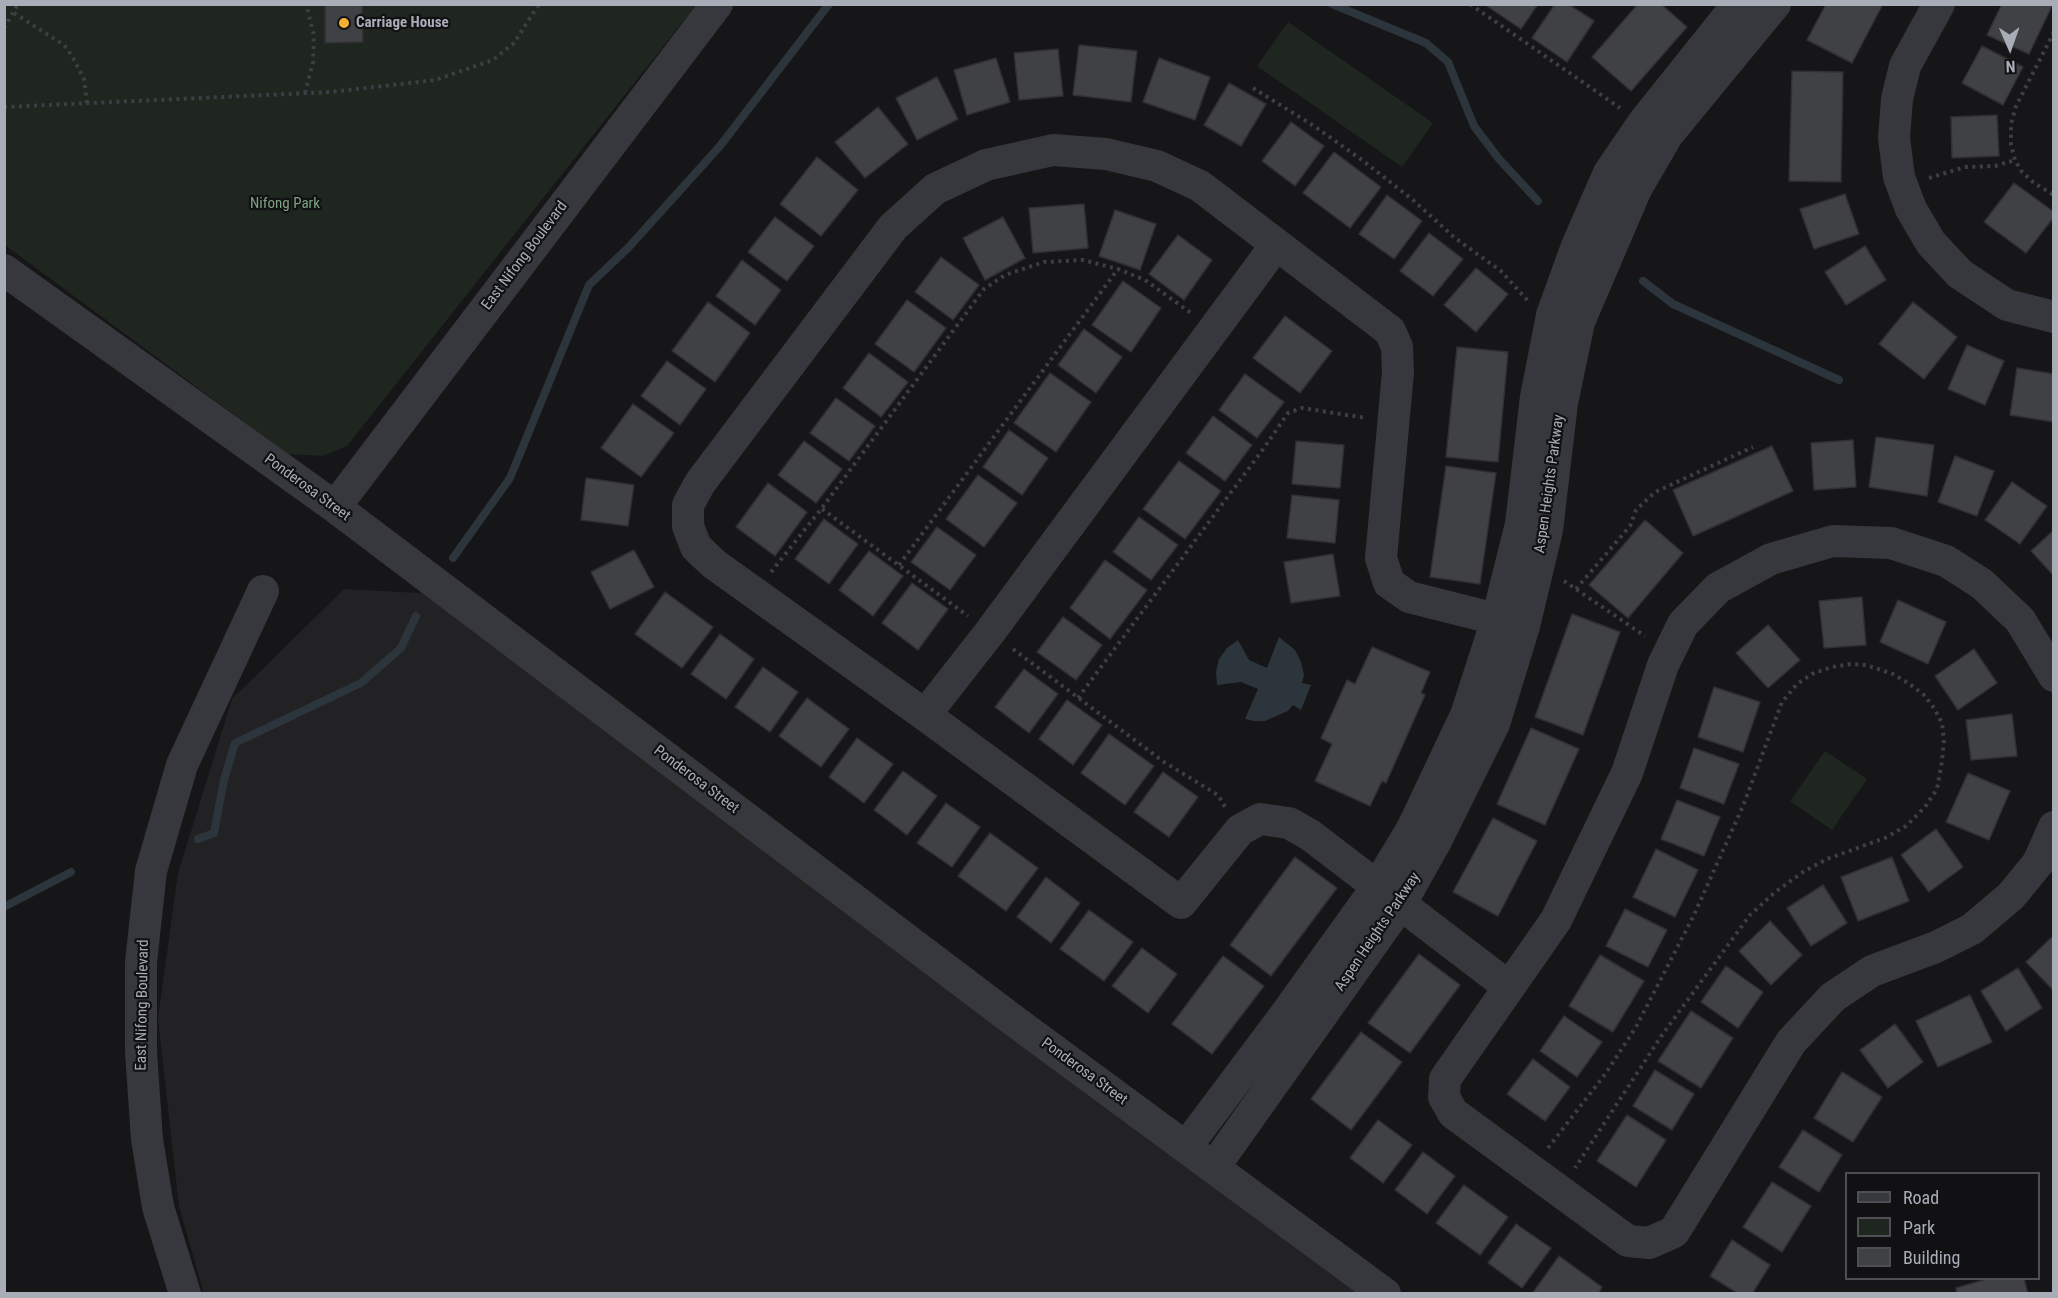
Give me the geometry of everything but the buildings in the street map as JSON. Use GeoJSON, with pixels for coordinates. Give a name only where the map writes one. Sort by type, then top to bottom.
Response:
{"type":"FeatureCollection","features":[{"type":"Feature","properties":{"kind":"street","name":"East Nifong Boulevard"},"geometry":{"type":"LineString","coordinates":[[335,507],[717,4]]}},
{"type":"Feature","properties":{"kind":"street","name":"Aspen Heights Parkway"},"geometry":{"type":"LineString","coordinates":[[1511,623],[1536,398],[1552,315],[1577,246],[1609,173],[1643,123],[1738,4]]}},
{"type":"Feature","properties":{"kind":"street","name":"Aspen Heights Parkway"},"geometry":{"type":"LineString","coordinates":[[1294,1028],[1388,896],[1412,829],[1539,564],[1547,530],[1562,403],[1579,322],[1635,189],[1668,134],[1775,4]]}},
{"type":"Feature","properties":{"kind":"street"},"geometry":{"type":"LineString","coordinates":[[1939,4],[1905,66],[1897,99],[1894,138],[1902,187],[1911,210],[1931,243],[1960,274],[2007,305],[2054,317]]}},
{"type":"Feature","properties":{"kind":"street"},"geometry":{"type":"LineString","coordinates":[[1509,987],[1310,835],[1289,823],[1260,819],[1240,830],[1181,903],[714,564],[696,547],[688,526],[688,505],[700,483],[893,227],[936,189],[986,165],[1053,150],[1106,154],[1156,166],[1200,186],[1390,331],[1397,347],[1398,372],[1381,558],[1389,583],[1409,597],[1511,623]]}},
{"type":"Feature","properties":{"kind":"street"},"geometry":{"type":"LineString","coordinates":[[925,715],[990,632],[1276,245]]}},
{"type":"Feature","properties":{"kind":"street","name":"Ponderosa Street"},"geometry":{"type":"LineString","coordinates":[[4,270],[335,507],[1017,1023],[1385,1293]]}},
{"type":"Feature","properties":{"kind":"street"},"geometry":{"type":"LineString","coordinates":[[2054,676],[2020,620],[1982,584],[1946,561],[1890,543],[1833,541],[1771,559],[1718,588],[1683,624],[1663,665],[1627,773],[1556,920],[1445,1079],[1444,1096],[1453,1113],[1628,1241],[1649,1243],[1674,1232],[1791,1042],[1833,997],[1872,971],[1936,947],[1972,929],[2011,896],[2038,863],[2054,827]]}},
{"type":"Feature","properties":{"kind":"street","name":"East Nifong Boulevard"},"geometry":{"type":"LineString","coordinates":[[185,1293],[158,1207],[147,1139],[141,1052],[141,962],[151,871],[182,765],[263,591]]}},
{"type":"Feature","properties":{"kind":"street"},"geometry":{"type":"LineString","coordinates":[[1186,1147],[1294,1028]]}},
{"type":"Feature","properties":{"kind":"street"},"geometry":{"type":"LineString","coordinates":[[1214,1167],[1294,1028]]}},
{"type":"Feature","properties":{"kind":"path"},"geometry":{"type":"LineString","coordinates":[[4,28],[18,4]]}},
{"type":"Feature","properties":{"kind":"path"},"geometry":{"type":"LineString","coordinates":[[305,93],[313,63],[314,34],[306,4]]}},
{"type":"Feature","properties":{"kind":"path"},"geometry":{"type":"LineString","coordinates":[[4,107],[305,93],[435,80],[493,60],[514,43],[539,4]]}},
{"type":"Feature","properties":{"kind":"path"},"geometry":{"type":"LineString","coordinates":[[1470,4],[1643,123]]}},
{"type":"Feature","properties":{"kind":"path"},"geometry":{"type":"LineString","coordinates":[[14,14],[64,45],[84,79],[87,103]]}},
{"type":"Feature","properties":{"kind":"path"},"geometry":{"type":"LineString","coordinates":[[2054,32],[2016,106],[2011,123],[2012,145],[2022,172],[2034,183],[2054,195]]}},
{"type":"Feature","properties":{"kind":"path"},"geometry":{"type":"LineString","coordinates":[[1253,88],[1314,126],[1362,160],[1413,200],[1455,238],[1501,271],[1529,302],[1552,315]]}},
{"type":"Feature","properties":{"kind":"path"},"geometry":{"type":"LineString","coordinates":[[1902,187],[1965,167],[1995,166],[2016,160]]}},
{"type":"Feature","properties":{"kind":"path"},"geometry":{"type":"LineString","coordinates":[[754,593],[822,508],[984,289],[1005,275],[1044,262],[1083,260],[1118,269],[1145,280],[1213,328]]}},
{"type":"Feature","properties":{"kind":"path"},"geometry":{"type":"LineString","coordinates":[[899,565],[1118,269]]}},
{"type":"Feature","properties":{"kind":"path"},"geometry":{"type":"LineString","coordinates":[[1078,698],[1288,413],[1302,408],[1394,422]]}},
{"type":"Feature","properties":{"kind":"path"},"geometry":{"type":"LineString","coordinates":[[1576,589],[1630,526],[1636,510],[1655,492],[1753,447]]}},
{"type":"Feature","properties":{"kind":"path"},"geometry":{"type":"LineString","coordinates":[[822,508],[1164,762],[1218,795],[1240,830]]}},
{"type":"Feature","properties":{"kind":"path"},"geometry":{"type":"LineString","coordinates":[[1539,564],[1638,633],[1671,650]]}},
{"type":"Feature","properties":{"kind":"path"},"geometry":{"type":"LineString","coordinates":[[1531,1170],[1606,1073],[1636,1027],[1693,917],[1743,806],[1782,702],[1797,684],[1812,674],[1833,666],[1866,665],[1893,674],[1908,683],[1929,702],[1941,723],[1944,740],[1937,789],[1925,807],[1906,826],[1885,838],[1827,859],[1803,872],[1774,893],[1750,915],[1662,1035],[1560,1191]]}},
{"type":"Feature","properties":{"kind":"shaded area"},"geometry":{"type":"Polygon","coordinates":[[[344,589],[456,595],[1392,1294],[204,1294],[179,1206],[158,1018],[178,873],[232,699],[344,589]]]}},
{"type":"Feature","properties":{"kind":"shaded area"},"geometry":{"type":"Polygon","coordinates":[[[1279,637],[1295,650],[1301,662],[1304,675],[1302,683],[1311,685],[1301,710],[1293,705],[1288,711],[1265,721],[1245,719],[1258,689],[1241,682],[1217,685],[1216,672],[1219,659],[1227,648],[1238,640],[1249,660],[1267,668],[1279,637]]]}},
{"type":"Feature","properties":{"kind":"green space","name":"Nifong Park"},"geometry":{"type":"Polygon","coordinates":[[[5,5],[696,5],[347,446],[323,456],[287,454],[5,245],[5,5]]]}},
{"type":"Feature","properties":{"kind":"green space"},"geometry":{"type":"Polygon","coordinates":[[[1288,22],[1433,123],[1402,167],[1257,66],[1288,22]]]}},
{"type":"Feature","properties":{"kind":"green space"},"geometry":{"type":"Polygon","coordinates":[[[1825,751],[1867,779],[1832,830],[1790,801],[1825,751]]]}},
{"type":"Feature","properties":{"kind":"waterway"},"geometry":{"type":"LineString","coordinates":[[453,558],[510,478],[589,285],[628,248],[720,146],[829,4]]}},
{"type":"Feature","properties":{"kind":"waterway"},"geometry":{"type":"LineString","coordinates":[[1332,4],[1426,43],[1448,62],[1474,126],[1499,159],[1538,201]]}},
{"type":"Feature","properties":{"kind":"waterway"},"geometry":{"type":"LineString","coordinates":[[1643,281],[1673,304],[1839,380]]}},
{"type":"Feature","properties":{"kind":"waterway"},"geometry":{"type":"LineString","coordinates":[[198,839],[214,833],[224,780],[235,743],[361,683],[401,648],[416,616]]}},
{"type":"Feature","properties":{"kind":"waterway"},"geometry":{"type":"LineString","coordinates":[[4,907],[71,872]]}},
{"type":"Feature","properties":{"kind":"place","name":"Carriage House"},"geometry":{"type":"Point","coordinates":[344,23]}}]}
